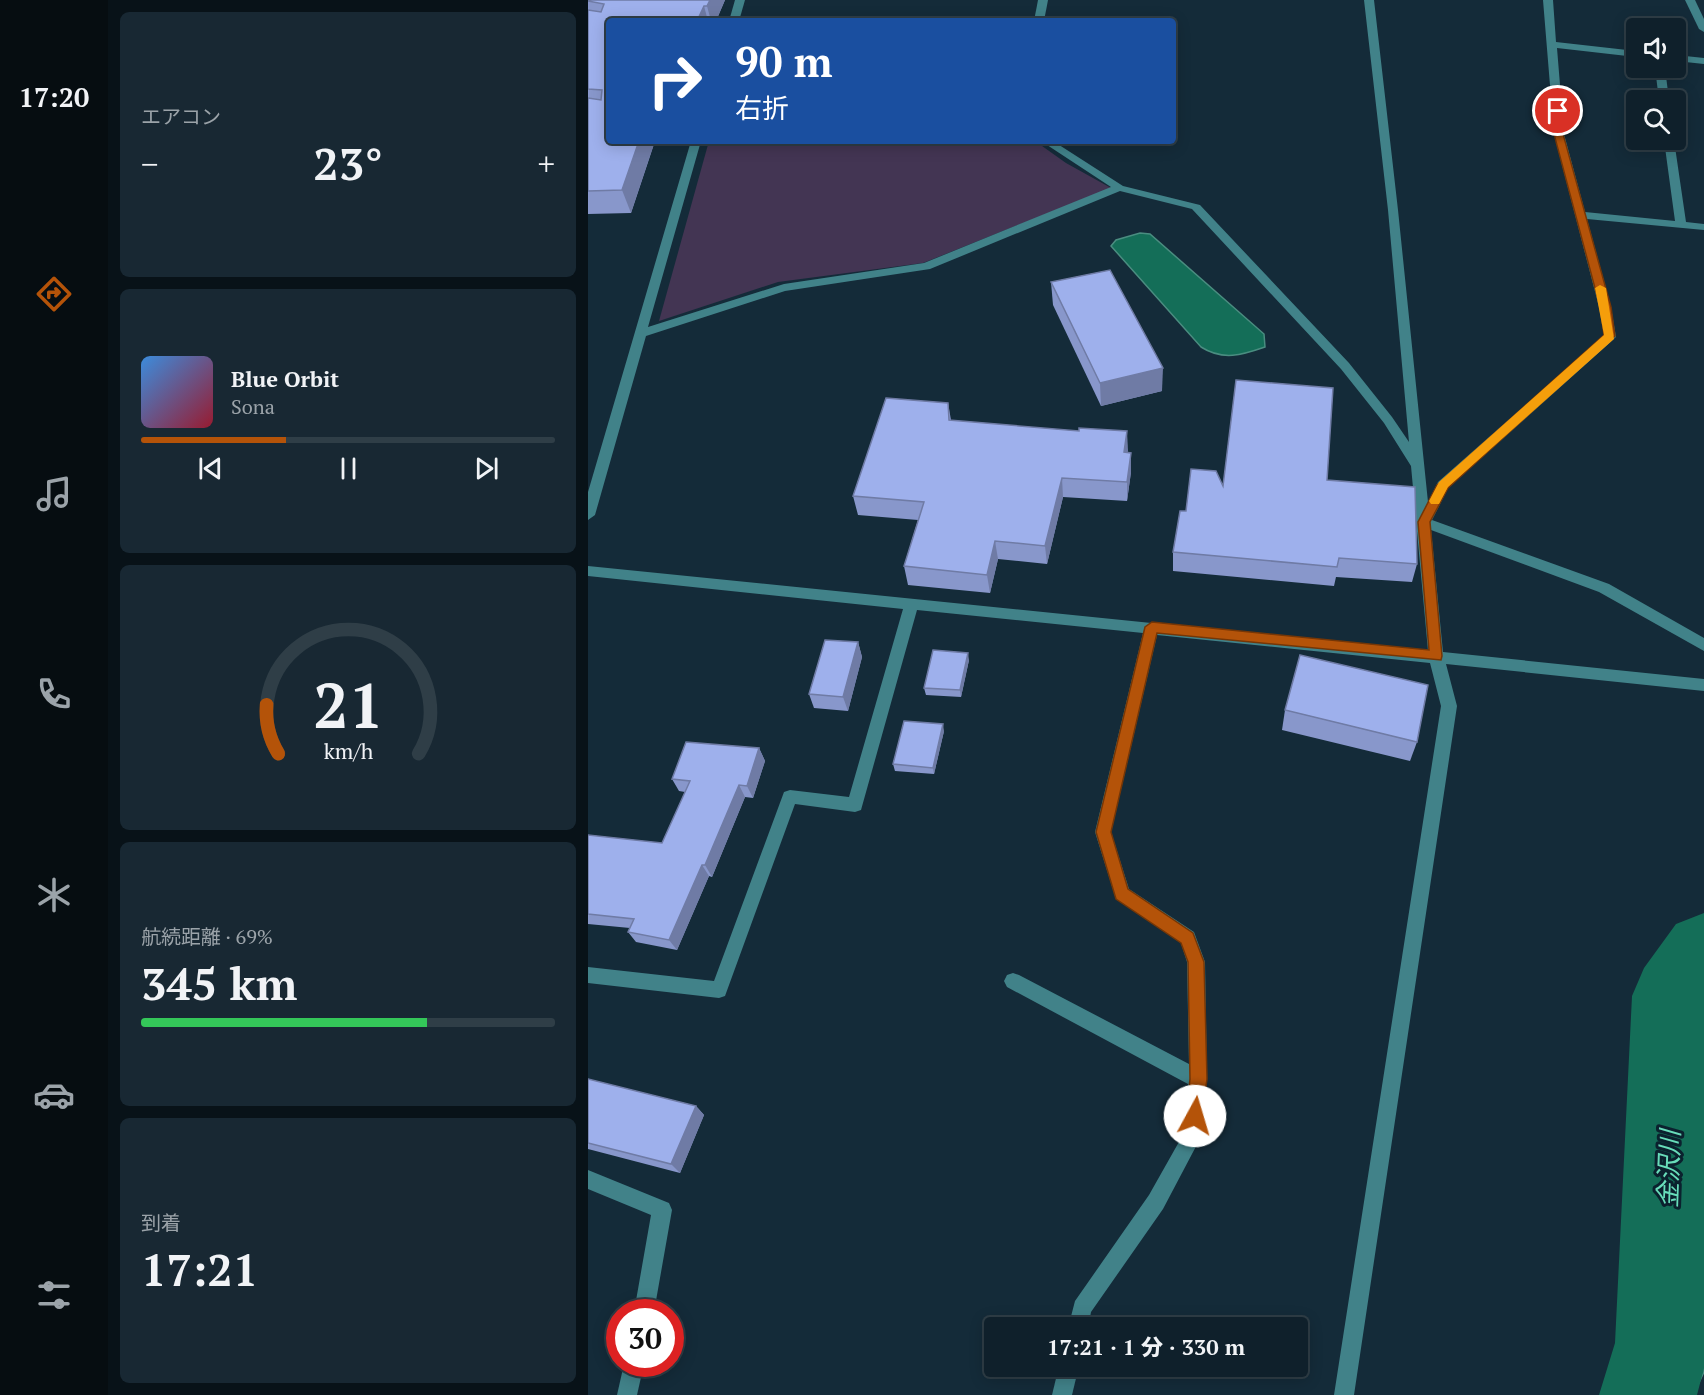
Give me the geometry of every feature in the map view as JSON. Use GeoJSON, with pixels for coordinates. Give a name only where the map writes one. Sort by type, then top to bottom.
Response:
{"type":"FeatureCollection","features":[{"type":"Feature","properties":{"kind":"street"},"geometry":{"type":"LineString","coordinates":[[735,18],[740,0]]}},
{"type":"Feature","properties":{"kind":"street"},"geometry":{"type":"LineString","coordinates":[[1040,18],[1043,0]]}},
{"type":"Feature","properties":{"kind":"street"},"geometry":{"type":"LineString","coordinates":[[1344,1395],[1449,706],[1436,656],[1420,469],[1368,0]]}},
{"type":"Feature","properties":{"kind":"street"},"geometry":{"type":"LineString","coordinates":[[1424,522],[1443,485],[1610,336],[1605,307],[1559,134],[1554,45],[1548,0]]}},
{"type":"Feature","properties":{"kind":"street"},"geometry":{"type":"LineString","coordinates":[[1690,0],[1704,29]]}},
{"type":"Feature","properties":{"kind":"street"},"geometry":{"type":"LineString","coordinates":[[1554,45],[1626,53]]}},
{"type":"Feature","properties":{"kind":"street"},"geometry":{"type":"LineString","coordinates":[[1686,59],[1704,61]]}},
{"type":"Feature","properties":{"kind":"street"},"geometry":{"type":"LineString","coordinates":[[588,515],[643,333],[695,144]]}},
{"type":"Feature","properties":{"kind":"street"},"geometry":{"type":"LineString","coordinates":[[1051,144],[1119,188],[1196,207],[1345,366],[1388,420],[1420,469]]}},
{"type":"Feature","properties":{"kind":"street"},"geometry":{"type":"LineString","coordinates":[[1671,150],[1681,224]]}},
{"type":"Feature","properties":{"kind":"street"},"geometry":{"type":"LineString","coordinates":[[643,333],[784,288],[926,266],[1119,188]]}},
{"type":"Feature","properties":{"kind":"street"},"geometry":{"type":"LineString","coordinates":[[1581,216],[1704,227]]}},
{"type":"Feature","properties":{"kind":"street"},"geometry":{"type":"LineString","coordinates":[[1424,522],[1604,588],[1704,645]]}},
{"type":"Feature","properties":{"kind":"street"},"geometry":{"type":"LineString","coordinates":[[588,571],[1704,685]]}},
{"type":"Feature","properties":{"kind":"street"},"geometry":{"type":"LineString","coordinates":[[588,975],[719,990],[790,798],[855,805],[912,603]]}},
{"type":"Feature","properties":{"kind":"street"},"geometry":{"type":"LineString","coordinates":[[1080,1317],[1082,1308],[1156,1202],[1193,1135],[1198,1079],[1196,962],[1188,938],[1122,894],[1103,832],[1152,627]]}},
{"type":"Feature","properties":{"kind":"street"},"geometry":{"type":"LineString","coordinates":[[1013,981],[1198,1079]]}},
{"type":"Feature","properties":{"kind":"street"},"geometry":{"type":"LineString","coordinates":[[588,1179],[663,1210],[646,1299]]}},
{"type":"Feature","properties":{"kind":"street"},"geometry":{"type":"LineString","coordinates":[[627,1395],[631,1377]]}},
{"type":"Feature","properties":{"kind":"street"},"geometry":{"type":"LineString","coordinates":[[1062,1395],[1066,1377]]}},
{"type":"Feature","properties":{"kind":"shaded area"},"geometry":{"type":"Polygon","coordinates":[[[708,144],[1039,144],[1066,163],[1111,188],[923,263],[778,282],[659,321],[708,144]]]}},
{"type":"Feature","properties":{"kind":"shaded area"},"geometry":{"type":"Polygon","coordinates":[[[1140,233],[1150,234],[1264,334],[1265,347],[1240,354],[1225,355],[1201,347],[1111,246],[1116,240],[1140,233]]]}},
{"type":"Feature","properties":{"kind":"shaded area"},"geometry":{"type":"Polygon","coordinates":[[[1704,923],[1704,966],[1682,998],[1704,1151],[1704,1372],[1693,1395],[1666,1395],[1675,1380],[1683,1315],[1689,1229],[1683,1156],[1655,1001],[1668,970],[1704,923]]]}},
{"type":"Feature","properties":{"kind":"building"},"geometry":{"type":"Polygon","coordinates":[[[710,0],[698,18],[606,18],[606,144],[638,144],[622,190],[588,191],[588,98],[601,100],[602,90],[588,89],[588,10],[601,12],[604,4],[588,1],[710,0]]]}},
{"type":"Feature","properties":{"kind":"building"},"geometry":{"type":"Polygon","coordinates":[[[1110,270],[1163,368],[1100,383],[1051,282],[1110,270]]]}},
{"type":"Feature","properties":{"kind":"building"},"geometry":{"type":"Polygon","coordinates":[[[1236,380],[1333,388],[1327,480],[1415,487],[1417,564],[1339,558],[1337,567],[1173,552],[1180,511],[1186,511],[1191,469],[1216,471],[1223,486],[1236,380]]]}},
{"type":"Feature","properties":{"kind":"building"},"geometry":{"type":"Polygon","coordinates":[[[886,398],[948,403],[949,420],[1079,431],[1079,428],[1127,431],[1124,452],[1131,453],[1127,482],[1062,478],[1045,546],[995,541],[987,575],[904,566],[924,502],[853,496],[886,398]]]}},
{"type":"Feature","properties":{"kind":"building"},"geometry":{"type":"Polygon","coordinates":[[[825,640],[858,642],[843,697],[809,694],[825,640]]]}},
{"type":"Feature","properties":{"kind":"building"},"geometry":{"type":"Polygon","coordinates":[[[933,650],[968,653],[960,690],[924,688],[933,650]]]}},
{"type":"Feature","properties":{"kind":"building"},"geometry":{"type":"Polygon","coordinates":[[[1300,655],[1428,685],[1417,742],[1285,710],[1300,655]]]}},
{"type":"Feature","properties":{"kind":"building"},"geometry":{"type":"Polygon","coordinates":[[[904,721],[943,724],[933,768],[893,764],[904,721]]]}},
{"type":"Feature","properties":{"kind":"building"},"geometry":{"type":"Polygon","coordinates":[[[686,742],[759,748],[747,786],[739,785],[705,865],[702,865],[669,940],[628,932],[634,919],[588,914],[588,835],[662,843],[690,781],[672,779],[686,742]]]}},
{"type":"Feature","properties":{"kind":"building"},"geometry":{"type":"Polygon","coordinates":[[[588,1079],[696,1106],[671,1164],[588,1143],[588,1079]]]}},
{"type":"Feature","properties":{"kind":"waterway","name":"金沢川"},"geometry":{"type":"LineString","coordinates":[[1648,1395],[1663,1343],[1673,996],[1704,951]]}},
{"type":"Feature","properties":{"kind":"slow traffic"},"geometry":{"type":"LineString","coordinates":[[1435,501],[1443,485],[1610,336],[1600,288]]}},
{"type":"Feature","properties":{"kind":"route"},"geometry":{"type":"LineString","coordinates":[[1195,1116],[1198,1079],[1196,962],[1188,938],[1122,894],[1103,832],[1152,627],[1436,656],[1424,522],[1443,485],[1610,336],[1605,307],[1559,134],[1558,111]]}}]}
